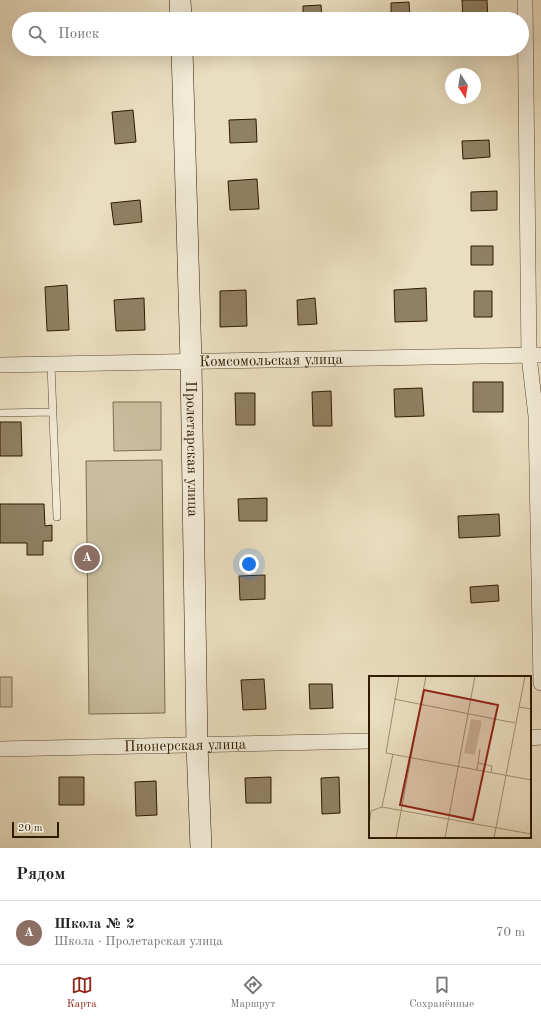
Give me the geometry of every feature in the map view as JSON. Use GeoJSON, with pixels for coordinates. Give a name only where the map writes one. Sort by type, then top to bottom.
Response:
{"type":"FeatureCollection","features":[{"type":"Feature","properties":{"kind":"street"},"geometry":{"type":"LineString","coordinates":[[180,0],[181,12]]}},
{"type":"Feature","properties":{"kind":"street"},"geometry":{"type":"LineString","coordinates":[[526,0],[526,12]]}},
{"type":"Feature","properties":{"kind":"street","name":"Пролетарская улица"},"geometry":{"type":"LineString","coordinates":[[182,56],[191,362],[200,848]]}},
{"type":"Feature","properties":{"kind":"street"},"geometry":{"type":"LineString","coordinates":[[527,56],[541,683]]}},
{"type":"Feature","properties":{"kind":"street","name":"Комсомольская улица"},"geometry":{"type":"LineString","coordinates":[[0,365],[535,355]]}},
{"type":"Feature","properties":{"kind":"street"},"geometry":{"type":"LineString","coordinates":[[531,738],[541,737]]}},
{"type":"Feature","properties":{"kind":"street","name":"Пионерская улица"},"geometry":{"type":"LineString","coordinates":[[0,748],[369,741]]}},
{"type":"Feature","properties":{"kind":"lane"},"geometry":{"type":"LineString","coordinates":[[51,365],[57,517]]}},
{"type":"Feature","properties":{"kind":"lane"},"geometry":{"type":"LineString","coordinates":[[0,413],[53,412]]}},
{"type":"Feature","properties":{"kind":"shaded area"},"geometry":{"type":"Polygon","coordinates":[[[113,402],[161,402],[161,450],[114,451],[113,402]]]}},
{"type":"Feature","properties":{"kind":"shaded area"},"geometry":{"type":"Polygon","coordinates":[[[162,460],[165,713],[89,714],[86,461],[162,460]]]}},
{"type":"Feature","properties":{"kind":"shaded area"},"geometry":{"type":"Polygon","coordinates":[[[0,677],[12,677],[12,707],[0,707],[0,677]]]}},
{"type":"Feature","properties":{"kind":"building"},"geometry":{"type":"Polygon","coordinates":[[[462,0],[487,0],[488,12],[463,12],[462,0]]]}},
{"type":"Feature","properties":{"kind":"building"},"geometry":{"type":"Polygon","coordinates":[[[409,2],[410,12],[391,12],[391,3],[409,2]]]}},
{"type":"Feature","properties":{"kind":"building"},"geometry":{"type":"Polygon","coordinates":[[[321,5],[322,12],[303,12],[303,6],[321,5]]]}},
{"type":"Feature","properties":{"kind":"building"},"geometry":{"type":"Polygon","coordinates":[[[133,110],[136,142],[115,144],[112,112],[133,110]]]}},
{"type":"Feature","properties":{"kind":"building"},"geometry":{"type":"Polygon","coordinates":[[[256,119],[257,142],[230,143],[229,120],[256,119]]]}},
{"type":"Feature","properties":{"kind":"building"},"geometry":{"type":"Polygon","coordinates":[[[489,140],[490,157],[463,159],[462,141],[489,140]]]}},
{"type":"Feature","properties":{"kind":"building"},"geometry":{"type":"Polygon","coordinates":[[[257,179],[259,209],[230,210],[228,181],[257,179]]]}},
{"type":"Feature","properties":{"kind":"building"},"geometry":{"type":"Polygon","coordinates":[[[497,191],[497,210],[471,211],[471,192],[497,191]]]}},
{"type":"Feature","properties":{"kind":"building"},"geometry":{"type":"Polygon","coordinates":[[[140,200],[142,222],[114,225],[111,203],[140,200]]]}},
{"type":"Feature","properties":{"kind":"building"},"geometry":{"type":"Polygon","coordinates":[[[471,246],[493,246],[493,265],[471,265],[471,246]]]}},
{"type":"Feature","properties":{"kind":"building"},"geometry":{"type":"Polygon","coordinates":[[[67,285],[69,330],[47,331],[45,287],[67,285]]]}},
{"type":"Feature","properties":{"kind":"building"},"geometry":{"type":"Polygon","coordinates":[[[426,288],[427,321],[395,322],[394,290],[426,288]]]}},
{"type":"Feature","properties":{"kind":"building"},"geometry":{"type":"Polygon","coordinates":[[[246,290],[247,326],[220,327],[220,291],[246,290]]]}},
{"type":"Feature","properties":{"kind":"building"},"geometry":{"type":"Polygon","coordinates":[[[474,291],[492,291],[492,317],[474,317],[474,291]]]}},
{"type":"Feature","properties":{"kind":"building"},"geometry":{"type":"Polygon","coordinates":[[[144,298],[145,330],[116,331],[114,300],[144,298]]]}},
{"type":"Feature","properties":{"kind":"building"},"geometry":{"type":"Polygon","coordinates":[[[315,298],[317,324],[298,325],[297,300],[315,298]]]}},
{"type":"Feature","properties":{"kind":"building"},"geometry":{"type":"Polygon","coordinates":[[[473,382],[503,382],[503,412],[473,412],[473,382]]]}},
{"type":"Feature","properties":{"kind":"building"},"geometry":{"type":"Polygon","coordinates":[[[422,388],[424,416],[395,417],[394,389],[422,388]]]}},
{"type":"Feature","properties":{"kind":"building"},"geometry":{"type":"Polygon","coordinates":[[[331,391],[332,426],[313,426],[312,392],[331,391]]]}},
{"type":"Feature","properties":{"kind":"building"},"geometry":{"type":"Polygon","coordinates":[[[235,393],[255,393],[255,425],[236,425],[235,393]]]}},
{"type":"Feature","properties":{"kind":"building"},"geometry":{"type":"Polygon","coordinates":[[[0,422],[21,422],[22,456],[0,456],[0,422]]]}},
{"type":"Feature","properties":{"kind":"building"},"geometry":{"type":"Polygon","coordinates":[[[267,498],[267,521],[239,521],[238,499],[267,498]]]}},
{"type":"Feature","properties":{"kind":"building"},"geometry":{"type":"Polygon","coordinates":[[[0,504],[44,504],[45,526],[52,525],[52,541],[43,541],[43,555],[27,555],[27,543],[0,543],[0,504]]]}},
{"type":"Feature","properties":{"kind":"building"},"geometry":{"type":"Polygon","coordinates":[[[499,514],[500,536],[459,538],[458,516],[499,514]]]}},
{"type":"Feature","properties":{"kind":"building"},"geometry":{"type":"Polygon","coordinates":[[[265,575],[265,599],[240,600],[239,576],[265,575]]]}},
{"type":"Feature","properties":{"kind":"building"},"geometry":{"type":"Polygon","coordinates":[[[498,585],[499,601],[471,603],[470,587],[498,585]]]}},
{"type":"Feature","properties":{"kind":"building"},"geometry":{"type":"Polygon","coordinates":[[[264,679],[266,709],[243,710],[241,680],[264,679]]]}},
{"type":"Feature","properties":{"kind":"building"},"geometry":{"type":"Polygon","coordinates":[[[309,684],[332,684],[333,708],[310,709],[309,684]]]}},
{"type":"Feature","properties":{"kind":"building"},"geometry":{"type":"Polygon","coordinates":[[[59,777],[84,777],[84,805],[59,805],[59,777]]]}},
{"type":"Feature","properties":{"kind":"building"},"geometry":{"type":"Polygon","coordinates":[[[271,777],[271,803],[246,803],[245,778],[271,777]]]}},
{"type":"Feature","properties":{"kind":"building"},"geometry":{"type":"Polygon","coordinates":[[[339,777],[340,813],[322,814],[321,778],[339,777]]]}},
{"type":"Feature","properties":{"kind":"building"},"geometry":{"type":"Polygon","coordinates":[[[156,781],[157,815],[136,816],[135,782],[156,781]]]}},
{"type":"Feature","properties":{"kind":"place","name":"Школа № 2"},"geometry":{"type":"Point","coordinates":[87,558]}}]}
